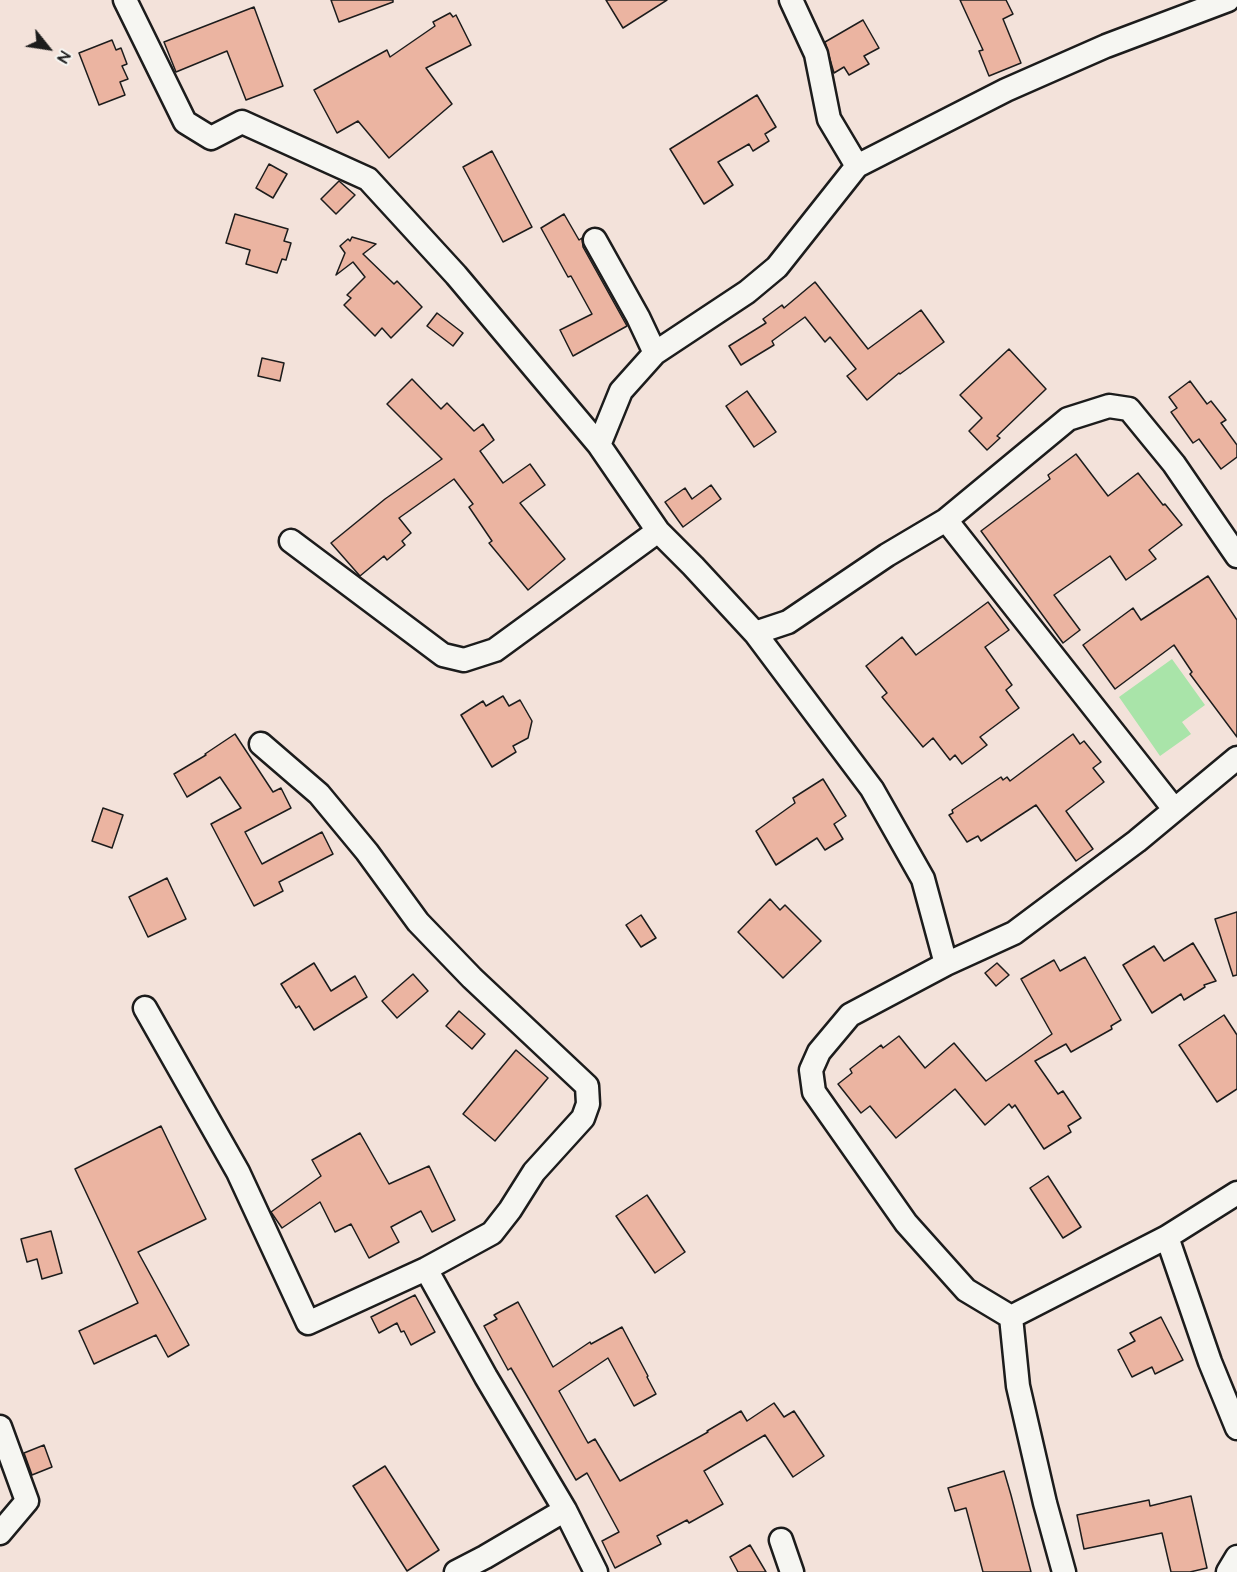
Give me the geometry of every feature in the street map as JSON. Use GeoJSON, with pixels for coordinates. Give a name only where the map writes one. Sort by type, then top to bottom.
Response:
{"type":"FeatureCollection","features":[{"type":"Feature","properties":{"kind":"street"},"geometry":{"type":"LineString","coordinates":[[125,0],[185,122],[211,138],[242,122],[368,179],[456,275],[599,445],[658,531],[755,633],[872,789],[923,879],[946,964]]}},
{"type":"Feature","properties":{"kind":"street"},"geometry":{"type":"LineString","coordinates":[[790,0],[816,54],[829,119],[857,166]]}},
{"type":"Feature","properties":{"kind":"street"},"geometry":{"type":"LineString","coordinates":[[599,445],[621,391],[655,353],[747,292],[777,267],[857,166],[1006,90],[1106,46],[1228,0]]}},
{"type":"Feature","properties":{"kind":"street"},"geometry":{"type":"LineString","coordinates":[[595,240],[638,317],[655,353]]}},
{"type":"Feature","properties":{"kind":"street"},"geometry":{"type":"LineString","coordinates":[[755,633],[788,622],[886,555],[946,520],[1068,419],[1109,406],[1129,409],[1174,464],[1237,556]]}},
{"type":"Feature","properties":{"kind":"street"},"geometry":{"type":"LineString","coordinates":[[946,520],[1174,809]]}},
{"type":"Feature","properties":{"kind":"street"},"geometry":{"type":"LineString","coordinates":[[291,541],[443,655],[464,660],[495,650],[658,531]]}},
{"type":"Feature","properties":{"kind":"street"},"geometry":{"type":"LineString","coordinates":[[145,1008],[238,1172],[308,1323],[426,1269],[492,1233],[534,1172],[583,1118],[588,1104],[587,1086],[472,978],[418,922],[319,794],[261,744]]}},
{"type":"Feature","properties":{"kind":"street"},"geometry":{"type":"LineString","coordinates":[[1011,1317],[966,1290],[906,1223],[814,1092],[811,1070],[819,1052],[850,1015],[946,964],[1014,933],[1137,841],[1237,758]]}},
{"type":"Feature","properties":{"kind":"street"},"geometry":{"type":"LineString","coordinates":[[1011,1317],[1167,1237],[1237,1193]]}},
{"type":"Feature","properties":{"kind":"street"},"geometry":{"type":"LineString","coordinates":[[1167,1237],[1210,1362],[1237,1428]]}},
{"type":"Feature","properties":{"kind":"street"},"geometry":{"type":"LineString","coordinates":[[426,1269],[564,1510],[596,1572]]}},
{"type":"Feature","properties":{"kind":"street"},"geometry":{"type":"LineString","coordinates":[[1011,1317],[1018,1386],[1045,1503],[1064,1572]]}},
{"type":"Feature","properties":{"kind":"street"},"geometry":{"type":"LineString","coordinates":[[0,1427],[27,1501],[0,1533]]}},
{"type":"Feature","properties":{"kind":"street"},"geometry":{"type":"LineString","coordinates":[[456,1572],[564,1510]]}},
{"type":"Feature","properties":{"kind":"street"},"geometry":{"type":"LineString","coordinates":[[781,1540],[792,1572]]}},
{"type":"Feature","properties":{"kind":"street"},"geometry":{"type":"LineString","coordinates":[[1228,1572],[1237,1557]]}},
{"type":"Feature","properties":{"kind":"green space"},"geometry":{"type":"Polygon","coordinates":[[[1172,659],[1205,705],[1182,722],[1191,734],[1160,756],[1119,697],[1172,659]]]}},
{"type":"Feature","properties":{"kind":"building"},"geometry":{"type":"Polygon","coordinates":[[[331,0],[393,0],[393,2],[339,22],[331,0]]]}},
{"type":"Feature","properties":{"kind":"building"},"geometry":{"type":"Polygon","coordinates":[[[606,0],[667,0],[623,28],[606,0]]]}},
{"type":"Feature","properties":{"kind":"building"},"geometry":{"type":"Polygon","coordinates":[[[960,0],[1006,0],[1013,14],[1003,19],[1021,63],[989,76],[979,51],[983,50],[960,0]]]}},
{"type":"Feature","properties":{"kind":"building"},"geometry":{"type":"Polygon","coordinates":[[[254,7],[283,86],[246,100],[227,51],[176,72],[164,42],[254,7]]]}},
{"type":"Feature","properties":{"kind":"building"},"geometry":{"type":"Polygon","coordinates":[[[450,13],[453,17],[456,15],[471,45],[426,68],[452,104],[389,158],[358,121],[337,133],[314,90],[387,50],[390,57],[435,26],[433,22],[450,13]]]}},
{"type":"Feature","properties":{"kind":"building"},"geometry":{"type":"Polygon","coordinates":[[[863,20],[879,48],[864,56],[869,64],[849,75],[844,67],[834,73],[825,42],[863,20]]]}},
{"type":"Feature","properties":{"kind":"building"},"geometry":{"type":"Polygon","coordinates":[[[112,40],[116,50],[121,48],[127,64],[122,66],[128,79],[120,82],[125,95],[99,105],[79,53],[112,40]]]}},
{"type":"Feature","properties":{"kind":"building"},"geometry":{"type":"Polygon","coordinates":[[[757,95],[776,127],[765,134],[769,141],[753,151],[749,144],[718,162],[733,185],[704,204],[670,149],[757,95]]]}},
{"type":"Feature","properties":{"kind":"building"},"geometry":{"type":"Polygon","coordinates":[[[492,151],[532,227],[503,242],[463,167],[492,151]]]}},
{"type":"Feature","properties":{"kind":"building"},"geometry":{"type":"Polygon","coordinates":[[[269,164],[287,174],[273,198],[256,188],[269,164]]]}},
{"type":"Feature","properties":{"kind":"building"},"geometry":{"type":"Polygon","coordinates":[[[339,181],[355,195],[336,214],[321,199],[339,181]]]}},
{"type":"Feature","properties":{"kind":"building"},"geometry":{"type":"Polygon","coordinates":[[[235,214],[288,229],[284,241],[291,243],[286,260],[282,259],[277,273],[246,264],[250,250],[226,243],[235,214]]]}},
{"type":"Feature","properties":{"kind":"building"},"geometry":{"type":"Polygon","coordinates":[[[564,214],[579,240],[582,238],[583,247],[627,326],[573,356],[560,330],[592,314],[541,228],[564,214]]]}},
{"type":"Feature","properties":{"kind":"building"},"geometry":{"type":"Polygon","coordinates":[[[352,237],[376,244],[363,254],[394,284],[397,281],[422,307],[391,338],[382,328],[375,336],[344,305],[351,298],[347,295],[365,277],[353,262],[336,275],[345,253],[340,246],[348,239],[350,241],[352,237]]]}},
{"type":"Feature","properties":{"kind":"building"},"geometry":{"type":"Polygon","coordinates":[[[815,282],[868,349],[921,310],[944,342],[899,373],[867,400],[847,376],[856,369],[830,337],[825,342],[805,317],[772,341],[774,345],[741,365],[729,346],[766,323],[763,319],[782,305],[784,308],[815,282]]]}},
{"type":"Feature","properties":{"kind":"building"},"geometry":{"type":"Polygon","coordinates":[[[437,313],[463,333],[453,346],[427,326],[437,313]]]}},
{"type":"Feature","properties":{"kind":"building"},"geometry":{"type":"Polygon","coordinates":[[[1009,349],[1046,389],[997,436],[1000,438],[987,450],[969,431],[982,418],[960,395],[1009,349]]]}},
{"type":"Feature","properties":{"kind":"building"},"geometry":{"type":"Polygon","coordinates":[[[262,358],[284,363],[280,381],[258,376],[262,358]]]}},
{"type":"Feature","properties":{"kind":"building"},"geometry":{"type":"Polygon","coordinates":[[[412,379],[441,409],[447,403],[474,431],[483,424],[494,440],[480,451],[503,483],[530,464],[545,485],[520,503],[565,559],[528,590],[489,543],[492,541],[469,507],[473,504],[454,479],[399,518],[411,533],[402,541],[405,545],[387,560],[384,556],[360,576],[331,543],[385,499],[442,459],[387,404],[412,379]]]}},
{"type":"Feature","properties":{"kind":"building"},"geometry":{"type":"Polygon","coordinates":[[[1190,381],[1207,404],[1211,401],[1226,420],[1221,423],[1237,445],[1237,457],[1221,469],[1199,439],[1193,443],[1171,412],[1177,408],[1169,397],[1190,381]]]}},
{"type":"Feature","properties":{"kind":"building"},"geometry":{"type":"Polygon","coordinates":[[[747,391],[776,432],[754,447],[726,406],[747,391]]]}},
{"type":"Feature","properties":{"kind":"building"},"geometry":{"type":"Polygon","coordinates":[[[1076,454],[1108,496],[1138,473],[1182,525],[1149,550],[1156,559],[1126,580],[1110,556],[1054,595],[1080,630],[1063,643],[981,531],[1050,479],[1048,475],[1076,454]]]}},
{"type":"Feature","properties":{"kind":"building"},"geometry":{"type":"Polygon","coordinates":[[[711,485],[721,499],[683,527],[665,502],[685,488],[692,499],[711,485]]]}},
{"type":"Feature","properties":{"kind":"building"},"geometry":{"type":"Polygon","coordinates":[[[1208,576],[1237,620],[1237,737],[1190,674],[1192,672],[1174,645],[1115,689],[1083,645],[1133,608],[1141,620],[1208,576]]]}},
{"type":"Feature","properties":{"kind":"building"},"geometry":{"type":"Polygon","coordinates":[[[988,602],[1009,630],[985,647],[1012,685],[1006,690],[1019,708],[980,737],[987,745],[962,764],[955,755],[950,760],[933,738],[923,747],[882,697],[887,693],[866,666],[902,637],[916,655],[988,602]]]}},
{"type":"Feature","properties":{"kind":"building"},"geometry":{"type":"Polygon","coordinates":[[[503,696],[509,706],[520,700],[532,721],[528,738],[513,746],[516,752],[492,767],[461,715],[483,701],[486,706],[503,696]]]}},
{"type":"Feature","properties":{"kind":"building"},"geometry":{"type":"Polygon","coordinates":[[[235,734],[273,792],[281,788],[291,808],[245,832],[262,864],[322,832],[333,854],[279,882],[283,891],[254,906],[211,824],[241,808],[220,777],[187,797],[174,774],[235,734]]]}},
{"type":"Feature","properties":{"kind":"building"},"geometry":{"type":"Polygon","coordinates":[[[1073,734],[1080,744],[1084,741],[1101,762],[1093,768],[1104,782],[1066,811],[1093,849],[1076,861],[1036,805],[981,841],[978,836],[967,842],[949,815],[953,813],[952,810],[1001,777],[1003,780],[1007,777],[1010,781],[1073,734]]]}},
{"type":"Feature","properties":{"kind":"building"},"geometry":{"type":"Polygon","coordinates":[[[823,779],[846,816],[834,824],[843,839],[825,850],[817,838],[776,865],[756,831],[795,803],[793,798],[823,779]]]}},
{"type":"Feature","properties":{"kind":"building"},"geometry":{"type":"Polygon","coordinates":[[[103,808],[123,815],[112,848],[92,841],[103,808]]]}},
{"type":"Feature","properties":{"kind":"building"},"geometry":{"type":"Polygon","coordinates":[[[167,878],[186,919],[148,937],[129,897],[167,878]]]}},
{"type":"Feature","properties":{"kind":"building"},"geometry":{"type":"Polygon","coordinates":[[[770,899],[780,910],[785,905],[821,941],[783,978],[738,932],[770,899]]]}},
{"type":"Feature","properties":{"kind":"building"},"geometry":{"type":"Polygon","coordinates":[[[1237,912],[1237,975],[1233,976],[1215,919],[1237,912]]]}},
{"type":"Feature","properties":{"kind":"building"},"geometry":{"type":"Polygon","coordinates":[[[641,915],[656,938],[641,947],[626,925],[641,915]]]}},
{"type":"Feature","properties":{"kind":"building"},"geometry":{"type":"Polygon","coordinates":[[[1193,943],[1216,981],[1204,985],[1205,987],[1184,1000],[1181,994],[1152,1013],[1123,965],[1154,946],[1164,961],[1193,943]]]}},
{"type":"Feature","properties":{"kind":"building"},"geometry":{"type":"Polygon","coordinates":[[[1085,957],[1121,1020],[1111,1026],[1112,1029],[1071,1052],[1066,1044],[1035,1061],[1058,1094],[1063,1091],[1081,1118],[1068,1126],[1071,1132],[1044,1149],[1015,1105],[1012,1108],[1009,1104],[985,1125],[955,1089],[896,1138],[870,1106],[861,1113],[838,1084],[852,1073],[850,1069],[881,1045],[883,1048],[899,1036],[925,1068],[954,1043],[986,1081],[1052,1034],[1021,979],[1054,960],[1060,971],[1085,957]]]}},
{"type":"Feature","properties":{"kind":"building"},"geometry":{"type":"Polygon","coordinates":[[[314,963],[331,991],[355,976],[367,997],[314,1030],[299,1006],[296,1008],[281,984],[314,963]]]}},
{"type":"Feature","properties":{"kind":"building"},"geometry":{"type":"Polygon","coordinates":[[[997,963],[1009,975],[996,986],[985,973],[997,963]]]}},
{"type":"Feature","properties":{"kind":"building"},"geometry":{"type":"Polygon","coordinates":[[[413,974],[428,991],[397,1018],[382,1001],[413,974]]]}},
{"type":"Feature","properties":{"kind":"building"},"geometry":{"type":"Polygon","coordinates":[[[459,1011],[485,1034],[472,1049],[446,1026],[459,1011]]]}},
{"type":"Feature","properties":{"kind":"building"},"geometry":{"type":"Polygon","coordinates":[[[1224,1015],[1237,1035],[1237,1089],[1217,1102],[1179,1045],[1224,1015]]]}},
{"type":"Feature","properties":{"kind":"building"},"geometry":{"type":"Polygon","coordinates":[[[516,1050],[548,1078],[495,1141],[463,1114],[516,1050]]]}},
{"type":"Feature","properties":{"kind":"building"},"geometry":{"type":"Polygon","coordinates":[[[161,1126],[206,1219],[138,1252],[189,1345],[168,1357],[156,1335],[94,1364],[79,1331],[138,1303],[75,1169],[161,1126]]]}},
{"type":"Feature","properties":{"kind":"building"},"geometry":{"type":"Polygon","coordinates":[[[360,1133],[389,1184],[429,1166],[455,1220],[432,1232],[421,1211],[391,1227],[399,1242],[369,1258],[351,1224],[335,1232],[320,1202],[282,1228],[271,1212],[321,1176],[312,1160],[360,1133]]]}},
{"type":"Feature","properties":{"kind":"building"},"geometry":{"type":"Polygon","coordinates":[[[1048,1176],[1081,1227],[1063,1238],[1030,1188],[1048,1176]]]}},
{"type":"Feature","properties":{"kind":"building"},"geometry":{"type":"Polygon","coordinates":[[[647,1195],[685,1252],[655,1273],[616,1216],[647,1195]]]}},
{"type":"Feature","properties":{"kind":"building"},"geometry":{"type":"Polygon","coordinates":[[[51,1231],[62,1273],[42,1279],[37,1259],[27,1262],[21,1239],[51,1231]]]}},
{"type":"Feature","properties":{"kind":"building"},"geometry":{"type":"Polygon","coordinates":[[[415,1295],[435,1332],[411,1345],[397,1323],[379,1333],[371,1317],[415,1295]]]}},
{"type":"Feature","properties":{"kind":"building"},"geometry":{"type":"Polygon","coordinates":[[[518,1302],[553,1367],[590,1342],[591,1344],[622,1327],[656,1394],[634,1406],[608,1358],[559,1391],[588,1443],[595,1439],[620,1481],[741,1411],[747,1421],[774,1403],[784,1417],[794,1411],[824,1456],[793,1477],[765,1435],[704,1471],[723,1504],[689,1523],[687,1520],[657,1536],[661,1544],[615,1568],[602,1541],[619,1532],[587,1473],[576,1480],[511,1368],[508,1370],[484,1326],[497,1319],[494,1315],[518,1302]]]}},
{"type":"Feature","properties":{"kind":"building"},"geometry":{"type":"Polygon","coordinates":[[[1161,1317],[1183,1360],[1155,1374],[1152,1367],[1132,1377],[1118,1350],[1135,1341],[1130,1333],[1161,1317]]]}},
{"type":"Feature","properties":{"kind":"building"},"geometry":{"type":"Polygon","coordinates":[[[44,1445],[52,1467],[32,1475],[24,1453],[44,1445]]]}},
{"type":"Feature","properties":{"kind":"building"},"geometry":{"type":"Polygon","coordinates":[[[385,1466],[439,1550],[407,1571],[353,1486],[385,1466]]]}},
{"type":"Feature","properties":{"kind":"building"},"geometry":{"type":"Polygon","coordinates":[[[1004,1471],[1031,1572],[983,1572],[966,1508],[955,1511],[948,1488],[1004,1471]]]}},
{"type":"Feature","properties":{"kind":"building"},"geometry":{"type":"Polygon","coordinates":[[[1191,1496],[1207,1568],[1190,1572],[1171,1572],[1162,1533],[1084,1549],[1077,1515],[1149,1500],[1150,1506],[1191,1496]]]}},
{"type":"Feature","properties":{"kind":"building"},"geometry":{"type":"Polygon","coordinates":[[[750,1545],[766,1572],[738,1572],[730,1557],[750,1545]]]}}]}
